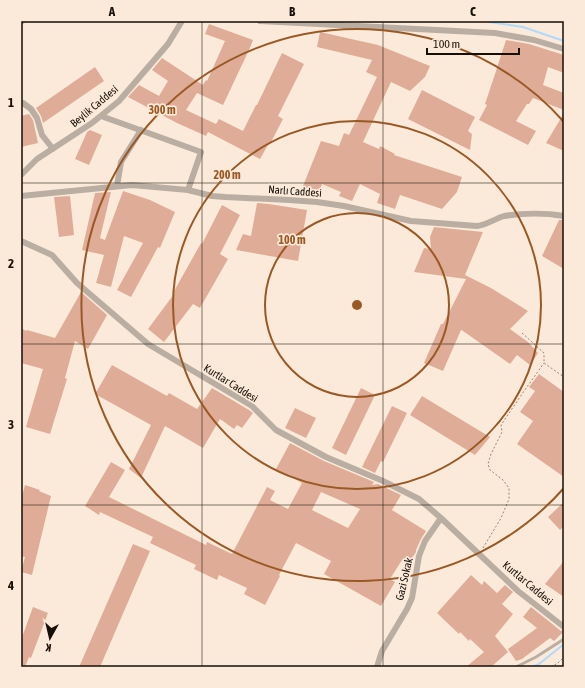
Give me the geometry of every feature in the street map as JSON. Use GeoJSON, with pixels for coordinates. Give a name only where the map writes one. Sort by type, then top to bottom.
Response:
{"type":"FeatureCollection","features":[{"type":"Feature","properties":{"kind":"street","name":"Beylik Caddesi"},"geometry":{"type":"LineString","coordinates":[[21,175],[37,159],[92,124],[119,101],[168,44],[182,21]]}},
{"type":"Feature","properties":{"kind":"street"},"geometry":{"type":"LineString","coordinates":[[260,21],[495,33],[534,40],[564,49]]}},
{"type":"Feature","properties":{"kind":"street"},"geometry":{"type":"LineString","coordinates":[[23,103],[31,109],[37,118],[42,135],[53,149]]}},
{"type":"Feature","properties":{"kind":"street"},"geometry":{"type":"LineString","coordinates":[[101,116],[201,152],[188,190]]}},
{"type":"Feature","properties":{"kind":"street"},"geometry":{"type":"LineString","coordinates":[[117,186],[121,162],[141,130]]}},
{"type":"Feature","properties":{"kind":"street","name":"Narlı Caddesi"},"geometry":{"type":"LineString","coordinates":[[21,196],[132,185],[188,190],[225,198],[317,202],[411,220],[477,226],[483,226],[503,217],[512,215],[546,214],[564,216]]}},
{"type":"Feature","properties":{"kind":"street","name":"Kurtlar Caddesi"},"geometry":{"type":"LineString","coordinates":[[21,241],[52,255],[77,283],[148,344],[252,406],[276,430],[326,457],[384,481],[419,499],[518,591],[564,626]]}},
{"type":"Feature","properties":{"kind":"street","name":"Gazi Sokak"},"geometry":{"type":"LineString","coordinates":[[377,667],[382,651],[412,598],[418,563],[425,541],[441,518]]}},
{"type":"Feature","properties":{"kind":"lane"},"geometry":{"type":"LineString","coordinates":[[516,667],[536,657],[564,639]]}},
{"type":"Feature","properties":{"kind":"path"},"geometry":{"type":"LineString","coordinates":[[479,554],[501,518],[509,499],[509,488],[503,480],[490,470],[488,464],[491,454],[502,432],[501,424],[544,363],[544,353],[522,334]]}},
{"type":"Feature","properties":{"kind":"path"},"geometry":{"type":"LineString","coordinates":[[544,363],[564,377]]}},
{"type":"Feature","properties":{"kind":"path"},"geometry":{"type":"LineString","coordinates":[[551,667],[564,657]]}},
{"type":"Feature","properties":{"kind":"building"},"geometry":{"type":"Polygon","coordinates":[[[209,24],[253,40],[223,105],[197,93],[186,110],[216,124],[219,119],[243,131],[282,53],[304,64],[278,116],[283,119],[260,159],[208,132],[206,136],[177,123],[128,97],[139,85],[159,96],[168,81],[152,70],[162,58],[203,85],[206,80],[207,81],[225,41],[205,34],[209,24]]]}},
{"type":"Feature","properties":{"kind":"building"},"geometry":{"type":"Polygon","coordinates":[[[320,32],[378,45],[430,66],[425,77],[410,91],[391,82],[363,142],[379,149],[380,146],[395,154],[394,155],[462,177],[457,192],[442,209],[400,195],[395,209],[377,203],[380,194],[360,184],[352,201],[339,196],[341,192],[322,184],[317,197],[301,191],[321,141],[339,146],[344,133],[349,135],[377,77],[366,72],[372,60],[317,47],[320,32]]]}},
{"type":"Feature","properties":{"kind":"building"},"geometry":{"type":"Polygon","coordinates":[[[506,40],[529,44],[564,55],[564,73],[548,67],[543,85],[564,93],[564,110],[533,98],[529,104],[527,104],[516,121],[536,131],[528,145],[479,120],[487,105],[485,104],[506,40]]]}},
{"type":"Feature","properties":{"kind":"building"},"geometry":{"type":"Polygon","coordinates":[[[95,67],[104,81],[43,123],[36,108],[95,67]]]}},
{"type":"Feature","properties":{"kind":"building"},"geometry":{"type":"Polygon","coordinates":[[[422,90],[475,117],[468,131],[472,134],[470,150],[408,119],[422,90]]]}},
{"type":"Feature","properties":{"kind":"building"},"geometry":{"type":"Polygon","coordinates":[[[564,113],[564,151],[546,143],[564,113]]]}},
{"type":"Feature","properties":{"kind":"building"},"geometry":{"type":"Polygon","coordinates":[[[29,114],[33,120],[38,143],[21,147],[21,116],[29,114]]]}},
{"type":"Feature","properties":{"kind":"building"},"geometry":{"type":"Polygon","coordinates":[[[90,130],[102,135],[89,165],[75,159],[87,132],[90,130]]]}},
{"type":"Feature","properties":{"kind":"building"},"geometry":{"type":"Polygon","coordinates":[[[123,191],[150,200],[175,212],[160,248],[158,247],[131,297],[117,290],[143,243],[124,236],[111,287],[96,283],[104,255],[82,250],[95,193],[111,192],[100,238],[105,240],[123,191]]]}},
{"type":"Feature","properties":{"kind":"building"},"geometry":{"type":"Polygon","coordinates":[[[70,196],[74,235],[59,237],[54,197],[70,196]]]}},
{"type":"Feature","properties":{"kind":"building"},"geometry":{"type":"Polygon","coordinates":[[[257,203],[307,210],[298,261],[236,250],[243,234],[251,236],[257,203]]]}},
{"type":"Feature","properties":{"kind":"building"},"geometry":{"type":"Polygon","coordinates":[[[222,205],[240,215],[220,254],[228,259],[200,308],[193,304],[164,342],[148,329],[174,294],[173,293],[201,243],[202,244],[222,205]]]}},
{"type":"Feature","properties":{"kind":"building"},"geometry":{"type":"Polygon","coordinates":[[[559,220],[564,220],[564,269],[542,256],[559,220]]]}},
{"type":"Feature","properties":{"kind":"building"},"geometry":{"type":"Polygon","coordinates":[[[434,227],[483,232],[465,275],[491,288],[528,311],[510,329],[528,342],[538,353],[530,365],[517,355],[510,364],[461,330],[443,371],[424,363],[441,324],[443,324],[466,279],[414,272],[424,248],[431,249],[430,237],[434,227]]]}},
{"type":"Feature","properties":{"kind":"building"},"geometry":{"type":"Polygon","coordinates":[[[81,292],[107,315],[88,349],[75,341],[65,378],[67,379],[50,434],[26,427],[43,369],[21,363],[21,328],[26,331],[27,330],[55,338],[81,292]]]}},
{"type":"Feature","properties":{"kind":"building"},"geometry":{"type":"Polygon","coordinates":[[[112,365],[167,396],[169,393],[197,409],[212,388],[253,413],[242,428],[237,425],[234,429],[220,419],[203,448],[165,426],[141,478],[129,469],[151,425],[95,394],[112,365]]]}},
{"type":"Feature","properties":{"kind":"building"},"geometry":{"type":"Polygon","coordinates":[[[539,374],[564,392],[564,477],[517,444],[533,421],[520,412],[535,391],[529,387],[539,374]]]}},
{"type":"Feature","properties":{"kind":"building"},"geometry":{"type":"Polygon","coordinates":[[[361,388],[375,395],[346,455],[332,448],[361,388]]]}},
{"type":"Feature","properties":{"kind":"building"},"geometry":{"type":"Polygon","coordinates":[[[422,396],[490,437],[475,455],[410,415],[422,396]]]}},
{"type":"Feature","properties":{"kind":"building"},"geometry":{"type":"Polygon","coordinates":[[[392,406],[407,413],[383,462],[381,461],[375,473],[362,467],[392,406]]]}},
{"type":"Feature","properties":{"kind":"building"},"geometry":{"type":"Polygon","coordinates":[[[295,408],[316,418],[306,438],[285,428],[295,408]]]}},
{"type":"Feature","properties":{"kind":"building"},"geometry":{"type":"Polygon","coordinates":[[[290,443],[324,461],[374,482],[372,485],[378,484],[401,495],[392,510],[426,531],[416,552],[408,564],[402,560],[390,579],[395,582],[381,606],[324,574],[331,561],[296,543],[265,605],[244,594],[247,588],[219,575],[217,580],[194,569],[196,565],[150,543],[153,537],[100,512],[99,515],[85,506],[111,462],[125,470],[109,497],[206,545],[207,542],[232,554],[267,487],[275,491],[270,500],[288,509],[302,483],[276,469],[290,443]],[[321,492],[312,510],[348,528],[360,509],[321,492]]]}},
{"type":"Feature","properties":{"kind":"building"},"geometry":{"type":"Polygon","coordinates":[[[25,485],[40,490],[39,491],[51,496],[32,575],[21,572],[25,557],[21,556],[21,500],[25,485]]]}},
{"type":"Feature","properties":{"kind":"building"},"geometry":{"type":"Polygon","coordinates":[[[564,502],[564,526],[560,530],[548,517],[564,502]]]}},
{"type":"Feature","properties":{"kind":"building"},"geometry":{"type":"Polygon","coordinates":[[[133,544],[150,551],[100,667],[79,667],[133,544]]]}},
{"type":"Feature","properties":{"kind":"building"},"geometry":{"type":"Polygon","coordinates":[[[564,561],[564,597],[545,584],[564,561]]]}},
{"type":"Feature","properties":{"kind":"building"},"geometry":{"type":"Polygon","coordinates":[[[471,575],[482,585],[484,581],[497,593],[505,585],[513,592],[502,604],[513,614],[495,636],[508,652],[491,667],[466,667],[484,652],[470,639],[469,641],[460,632],[459,634],[437,613],[471,575]]]}},
{"type":"Feature","properties":{"kind":"building"},"geometry":{"type":"Polygon","coordinates":[[[33,607],[48,613],[31,658],[29,657],[25,667],[21,667],[21,640],[33,607]]]}},
{"type":"Feature","properties":{"kind":"building"},"geometry":{"type":"Polygon","coordinates":[[[531,607],[561,631],[564,631],[554,641],[550,638],[522,659],[516,661],[508,649],[537,628],[523,617],[531,607]]]}},
{"type":"Feature","properties":{"kind":"waterway"},"geometry":{"type":"LineString","coordinates":[[482,21],[523,27],[564,41]]}},
{"type":"Feature","properties":{"kind":"waterway"},"geometry":{"type":"LineString","coordinates":[[532,667],[539,664],[564,644]]}}]}
